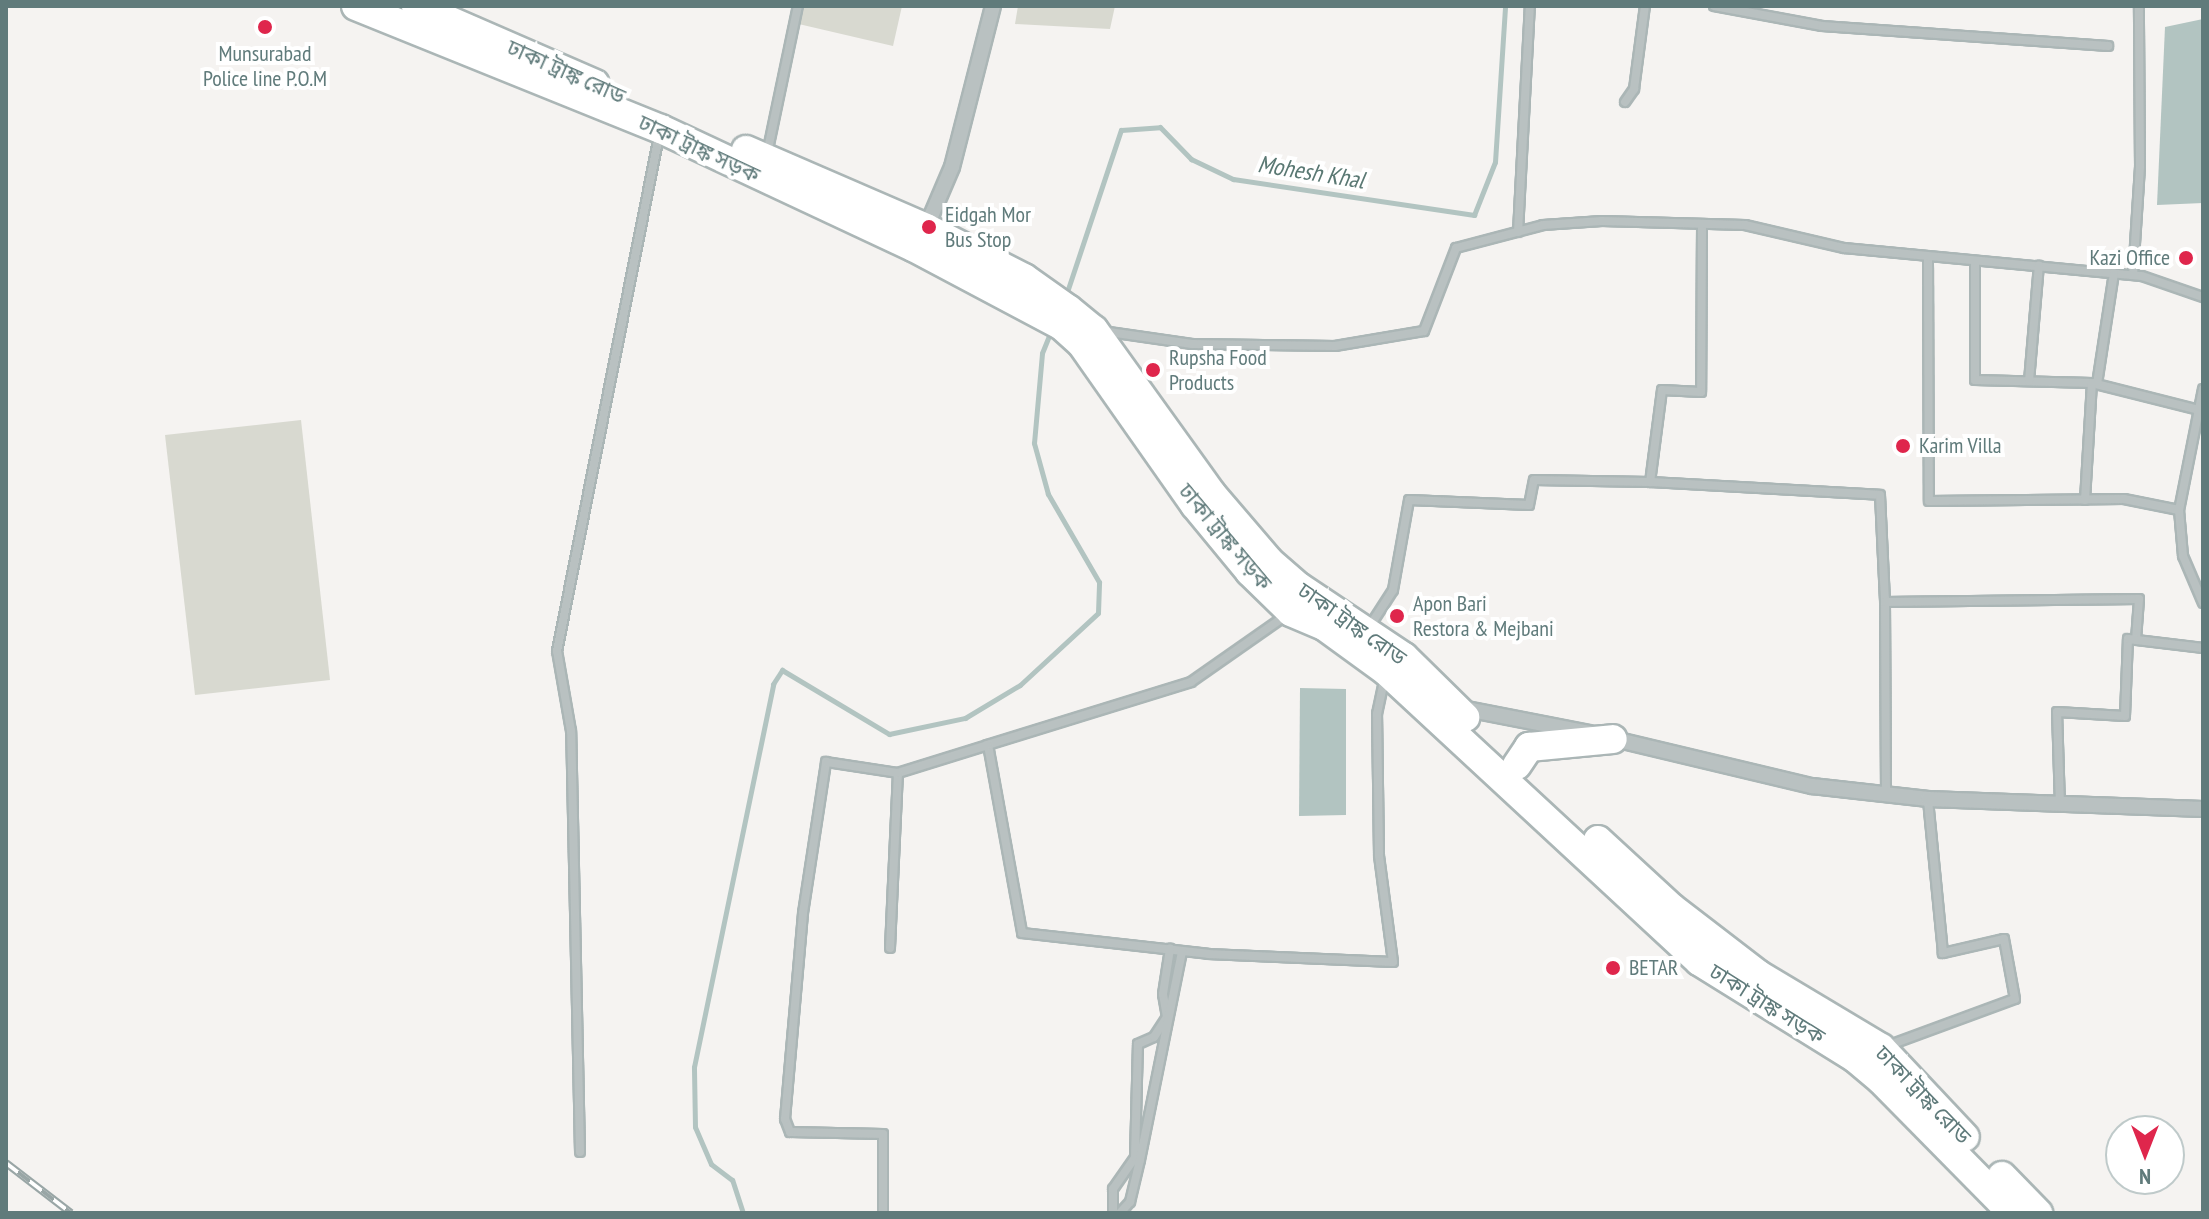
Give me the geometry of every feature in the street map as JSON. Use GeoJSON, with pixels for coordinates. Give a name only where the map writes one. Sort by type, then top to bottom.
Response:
{"type":"FeatureCollection","features":[{"type":"Feature","properties":{"kind":"main road","name":"ঢাকা ট্রাঙ্ক সড়ক"},"geometry":{"type":"LineString","coordinates":[[356,6],[661,129],[913,247],[1062,326],[1081,343],[1195,505],[1250,572],[1291,612],[1324,626],[1444,711],[1699,961],[1855,1058],[1882,1081],[2012,1213]]}},
{"type":"Feature","properties":{"kind":"main road","name":"ঢাকা ট্রাঙ্ক রোড"},"geometry":{"type":"LineString","coordinates":[[416,6],[456,19],[926,228],[1024,278],[1094,330],[1211,493],[1269,561],[1299,587],[1404,657],[1444,711],[1517,765],[1672,908],[1759,975],[1881,1048],[2038,1213]]}},
{"type":"Feature","properties":{"kind":"main road"},"geometry":{"type":"LineString","coordinates":[[1517,765],[1529,747],[1613,739]]}},
{"type":"Feature","properties":{"kind":"street"},"geometry":{"type":"LineString","coordinates":[[766,159],[798,6]]}},
{"type":"Feature","properties":{"kind":"street"},"geometry":{"type":"LineString","coordinates":[[926,228],[952,167],[993,6]]}},
{"type":"Feature","properties":{"kind":"street"},"geometry":{"type":"LineString","coordinates":[[1518,232],[1530,6]]}},
{"type":"Feature","properties":{"kind":"street"},"geometry":{"type":"LineString","coordinates":[[1625,102],[1634,89],[1645,6]]}},
{"type":"Feature","properties":{"kind":"street"},"geometry":{"type":"LineString","coordinates":[[1714,6],[1822,26],[2108,46]]}},
{"type":"Feature","properties":{"kind":"street"},"geometry":{"type":"LineString","coordinates":[[2133,275],[2140,166],[2139,6]]}},
{"type":"Feature","properties":{"kind":"street"},"geometry":{"type":"LineString","coordinates":[[580,1152],[571,731],[557,651],[661,129]]}},
{"type":"Feature","properties":{"kind":"street"},"geometry":{"type":"LineString","coordinates":[[1094,330],[1192,344],[1335,346],[1424,331],[1456,248],[1518,232],[1602,221],[1702,227],[1745,225],[1816,244],[1928,258],[2133,275],[2203,297]]}},
{"type":"Feature","properties":{"kind":"street"},"geometry":{"type":"LineString","coordinates":[[1650,482],[1662,390],[1701,392],[1702,227]]}},
{"type":"Feature","properties":{"kind":"street"},"geometry":{"type":"LineString","coordinates":[[1928,258],[1929,501],[2124,499],[2179,510]]}},
{"type":"Feature","properties":{"kind":"street"},"geometry":{"type":"LineString","coordinates":[[1975,262],[1975,380],[2095,383],[2199,410]]}},
{"type":"Feature","properties":{"kind":"street"},"geometry":{"type":"LineString","coordinates":[[2029,381],[2039,265]]}},
{"type":"Feature","properties":{"kind":"street"},"geometry":{"type":"LineString","coordinates":[[2085,500],[2095,383],[2114,273]]}},
{"type":"Feature","properties":{"kind":"street"},"geometry":{"type":"LineString","coordinates":[[2203,389],[2179,510],[2183,556],[2203,603]]}},
{"type":"Feature","properties":{"kind":"street"},"geometry":{"type":"LineString","coordinates":[[1367,631],[1393,590],[1409,500],[1529,505],[1534,480],[1650,482],[1880,495],[1885,602],[1886,793]]}},
{"type":"Feature","properties":{"kind":"street"},"geometry":{"type":"LineString","coordinates":[[1885,602],[2139,599],[2136,640]]}},
{"type":"Feature","properties":{"kind":"street"},"geometry":{"type":"LineString","coordinates":[[883,1213],[883,1134],[790,1132],[785,1119],[803,913],[826,762],[898,773],[1191,682],[1291,612]]}},
{"type":"Feature","properties":{"kind":"street"},"geometry":{"type":"LineString","coordinates":[[2060,806],[2057,712],[2125,716],[2128,639],[2203,648]]}},
{"type":"Feature","properties":{"kind":"street"},"geometry":{"type":"LineString","coordinates":[[988,745],[1022,933],[1182,951],[1393,962],[1379,855],[1377,714],[1386,671]]}},
{"type":"Feature","properties":{"kind":"street"},"geometry":{"type":"LineString","coordinates":[[1444,711],[1613,739],[1812,786],[1928,799],[2203,809]]}},
{"type":"Feature","properties":{"kind":"street"},"geometry":{"type":"LineString","coordinates":[[890,948],[898,773]]}},
{"type":"Feature","properties":{"kind":"street"},"geometry":{"type":"LineString","coordinates":[[1881,1048],[2015,999],[2004,939],[1943,953],[1928,799]]}},
{"type":"Feature","properties":{"kind":"street"},"geometry":{"type":"LineString","coordinates":[[1113,1213],[1113,1189],[1135,1157],[1138,1044],[1154,1037],[1167,1017],[1163,994],[1170,949]]}},
{"type":"Feature","properties":{"kind":"street"},"geometry":{"type":"LineString","coordinates":[[1120,1213],[1130,1202],[1140,1160],[1182,951]]}},
{"type":"Feature","properties":{"kind":"shaded area"},"geometry":{"type":"Polygon","coordinates":[[[793,6],[902,6],[893,46],[790,22],[793,6]]]}},
{"type":"Feature","properties":{"kind":"shaded area"},"geometry":{"type":"Polygon","coordinates":[[[1018,6],[1115,6],[1110,29],[1015,24],[1018,6]]]}},
{"type":"Feature","properties":{"kind":"shaded area"},"geometry":{"type":"Polygon","coordinates":[[[2203,19],[2203,203],[2157,205],[2165,27],[2203,19]]]}},
{"type":"Feature","properties":{"kind":"shaded area"},"geometry":{"type":"Polygon","coordinates":[[[301,420],[330,680],[195,695],[165,435],[301,420]]]}},
{"type":"Feature","properties":{"kind":"shaded area"},"geometry":{"type":"Polygon","coordinates":[[[1300,688],[1346,689],[1346,815],[1299,816],[1300,688]]]}},
{"type":"Feature","properties":{"kind":"waterway","name":"Mohesh Khal"},"geometry":{"type":"LineString","coordinates":[[1066,295],[1121,130],[1160,127],[1191,159],[1233,179],[1474,215],[1495,162],[1505,6]]}},
{"type":"Feature","properties":{"kind":"waterway"},"geometry":{"type":"LineString","coordinates":[[743,1213],[732,1180],[711,1164],[695,1127],[694,1067],[773,684],[782,670],[889,734],[965,718],[1020,685],[1098,613],[1099,582],[1048,494],[1034,443],[1042,353],[1051,331]]}},
{"type":"Feature","properties":{"kind":"railway"},"geometry":{"type":"LineString","coordinates":[[6,1163],[71,1213]]}},
{"type":"Feature","properties":{"kind":"place","name":"Munsurabad Police line P.O.M"},"geometry":{"type":"Point","coordinates":[265,27]}},
{"type":"Feature","properties":{"kind":"place","name":"Eidgah Mor Bus Stop"},"geometry":{"type":"Point","coordinates":[929,227]}},
{"type":"Feature","properties":{"kind":"place","name":"Kazi Office"},"geometry":{"type":"Point","coordinates":[2186,258]}},
{"type":"Feature","properties":{"kind":"place","name":"Rupsha Food Products"},"geometry":{"type":"Point","coordinates":[1153,370]}},
{"type":"Feature","properties":{"kind":"place","name":"Karim Villa"},"geometry":{"type":"Point","coordinates":[1903,446]}},
{"type":"Feature","properties":{"kind":"place","name":"Apon Bari Restora & Mejbani"},"geometry":{"type":"Point","coordinates":[1397,616]}},
{"type":"Feature","properties":{"kind":"place","name":"BETAR"},"geometry":{"type":"Point","coordinates":[1613,968]}}]}
